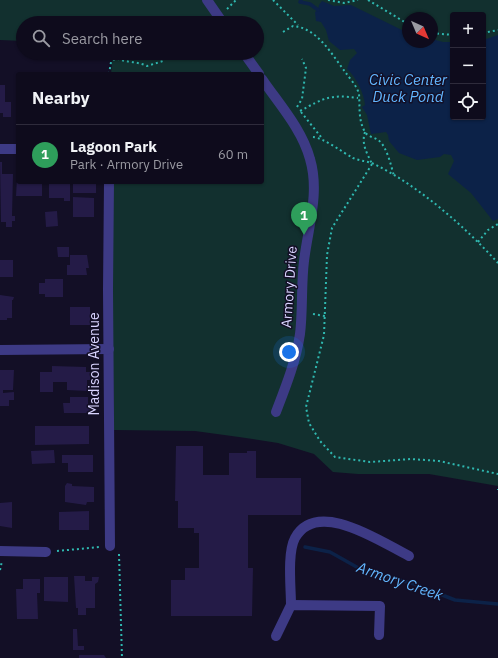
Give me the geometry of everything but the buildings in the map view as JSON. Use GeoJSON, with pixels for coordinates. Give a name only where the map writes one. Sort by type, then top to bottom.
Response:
{"type":"FeatureCollection","features":[{"type":"Feature","properties":{"kind":"street"},"geometry":{"type":"LineString","coordinates":[[207,0],[218,16]]}},
{"type":"Feature","properties":{"kind":"street"},"geometry":{"type":"LineString","coordinates":[[249,60],[258,72]]}},
{"type":"Feature","properties":{"kind":"street","name":"Armory Drive"},"geometry":{"type":"LineString","coordinates":[[264,82],[300,135],[308,153],[312,168],[313,206],[303,269],[298,344],[292,372],[276,412]]}},
{"type":"Feature","properties":{"kind":"street"},"geometry":{"type":"LineString","coordinates":[[0,149],[16,149]]}},
{"type":"Feature","properties":{"kind":"street","name":"Madison Avenue"},"geometry":{"type":"LineString","coordinates":[[109,184],[110,546]]}},
{"type":"Feature","properties":{"kind":"street"},"geometry":{"type":"LineString","coordinates":[[0,350],[109,349]]}},
{"type":"Feature","properties":{"kind":"street"},"geometry":{"type":"LineString","coordinates":[[276,636],[291,605],[292,551],[295,538],[309,524],[321,521],[344,524],[409,556]]}},
{"type":"Feature","properties":{"kind":"street"},"geometry":{"type":"LineString","coordinates":[[0,551],[46,552]]}},
{"type":"Feature","properties":{"kind":"street"},"geometry":{"type":"LineString","coordinates":[[291,605],[380,606],[379,636]]}},
{"type":"Feature","properties":{"kind":"path"},"geometry":{"type":"LineString","coordinates":[[230,15],[227,10],[236,0]]}},
{"type":"Feature","properties":{"kind":"path"},"geometry":{"type":"LineString","coordinates":[[273,0],[299,26],[318,38],[352,80],[358,90],[360,120],[365,132],[367,135],[379,140],[385,150],[394,176]]}},
{"type":"Feature","properties":{"kind":"path"},"geometry":{"type":"LineString","coordinates":[[328,0],[344,3],[358,0]]}},
{"type":"Feature","properties":{"kind":"path"},"geometry":{"type":"LineString","coordinates":[[368,0],[402,20]]}},
{"type":"Feature","properties":{"kind":"path"},"geometry":{"type":"LineString","coordinates":[[283,32],[293,26],[299,26]]}},
{"type":"Feature","properties":{"kind":"path"},"geometry":{"type":"LineString","coordinates":[[486,32],[498,30]]}},
{"type":"Feature","properties":{"kind":"path"},"geometry":{"type":"LineString","coordinates":[[438,34],[450,35]]}},
{"type":"Feature","properties":{"kind":"path"},"geometry":{"type":"LineString","coordinates":[[302,59],[306,68],[302,99],[296,106],[321,138],[334,148],[357,160],[372,164],[418,192],[478,242],[498,263]]}},
{"type":"Feature","properties":{"kind":"path"},"geometry":{"type":"LineString","coordinates":[[108,72],[111,62],[114,60]]}},
{"type":"Feature","properties":{"kind":"path"},"geometry":{"type":"LineString","coordinates":[[120,60],[141,63],[147,66],[163,61]]}},
{"type":"Feature","properties":{"kind":"path"},"geometry":{"type":"LineString","coordinates":[[300,111],[311,104],[332,96],[358,98]]}},
{"type":"Feature","properties":{"kind":"path"},"geometry":{"type":"LineString","coordinates":[[365,132],[363,138],[364,146],[372,164]]}},
{"type":"Feature","properties":{"kind":"path"},"geometry":{"type":"LineString","coordinates":[[300,135],[321,138]]}},
{"type":"Feature","properties":{"kind":"path"},"geometry":{"type":"LineString","coordinates":[[372,164],[332,228],[326,255],[324,335],[306,407],[309,423],[320,441],[335,456],[370,462],[412,458],[440,461],[498,474]]}},
{"type":"Feature","properties":{"kind":"path"},"geometry":{"type":"LineString","coordinates":[[478,242],[488,230],[498,224]]}},
{"type":"Feature","properties":{"kind":"path"},"geometry":{"type":"LineString","coordinates":[[46,552],[110,546],[119,552],[122,658]]}},
{"type":"Feature","properties":{"kind":"green space"},"geometry":{"type":"Polygon","coordinates":[[[0,0],[498,0],[498,486],[429,474],[358,474],[333,472],[314,454],[278,443],[239,437],[195,431],[114,430],[110,184],[264,184],[264,72],[111,72],[112,60],[264,60],[264,16],[16,16],[16,41],[0,40],[0,0]]]}},
{"type":"Feature","properties":{"kind":"water","name":"Civic Center Duck Pond"},"geometry":{"type":"Polygon","coordinates":[[[322,1],[334,6],[351,5],[402,30],[402,48],[438,48],[438,41],[450,42],[450,120],[486,120],[486,39],[498,35],[498,219],[493,221],[471,193],[448,174],[454,161],[451,155],[444,154],[440,157],[417,160],[399,153],[389,141],[386,132],[371,134],[367,115],[362,107],[365,105],[361,90],[347,69],[350,60],[357,53],[354,49],[340,50],[329,41],[326,30],[321,22],[316,21],[315,12],[318,10],[322,1]]]}},
{"type":"Feature","properties":{"kind":"waterway"},"geometry":{"type":"LineString","coordinates":[[301,0],[300,2],[310,4],[318,10]]}},
{"type":"Feature","properties":{"kind":"waterway","name":"Armory Creek"},"geometry":{"type":"LineString","coordinates":[[305,547],[330,552],[362,570],[414,584],[455,600],[498,604]]}},
{"type":"Feature","properties":{"kind":"place","name":"Lagoon Park"},"geometry":{"type":"Point","coordinates":[304,235]}}]}
